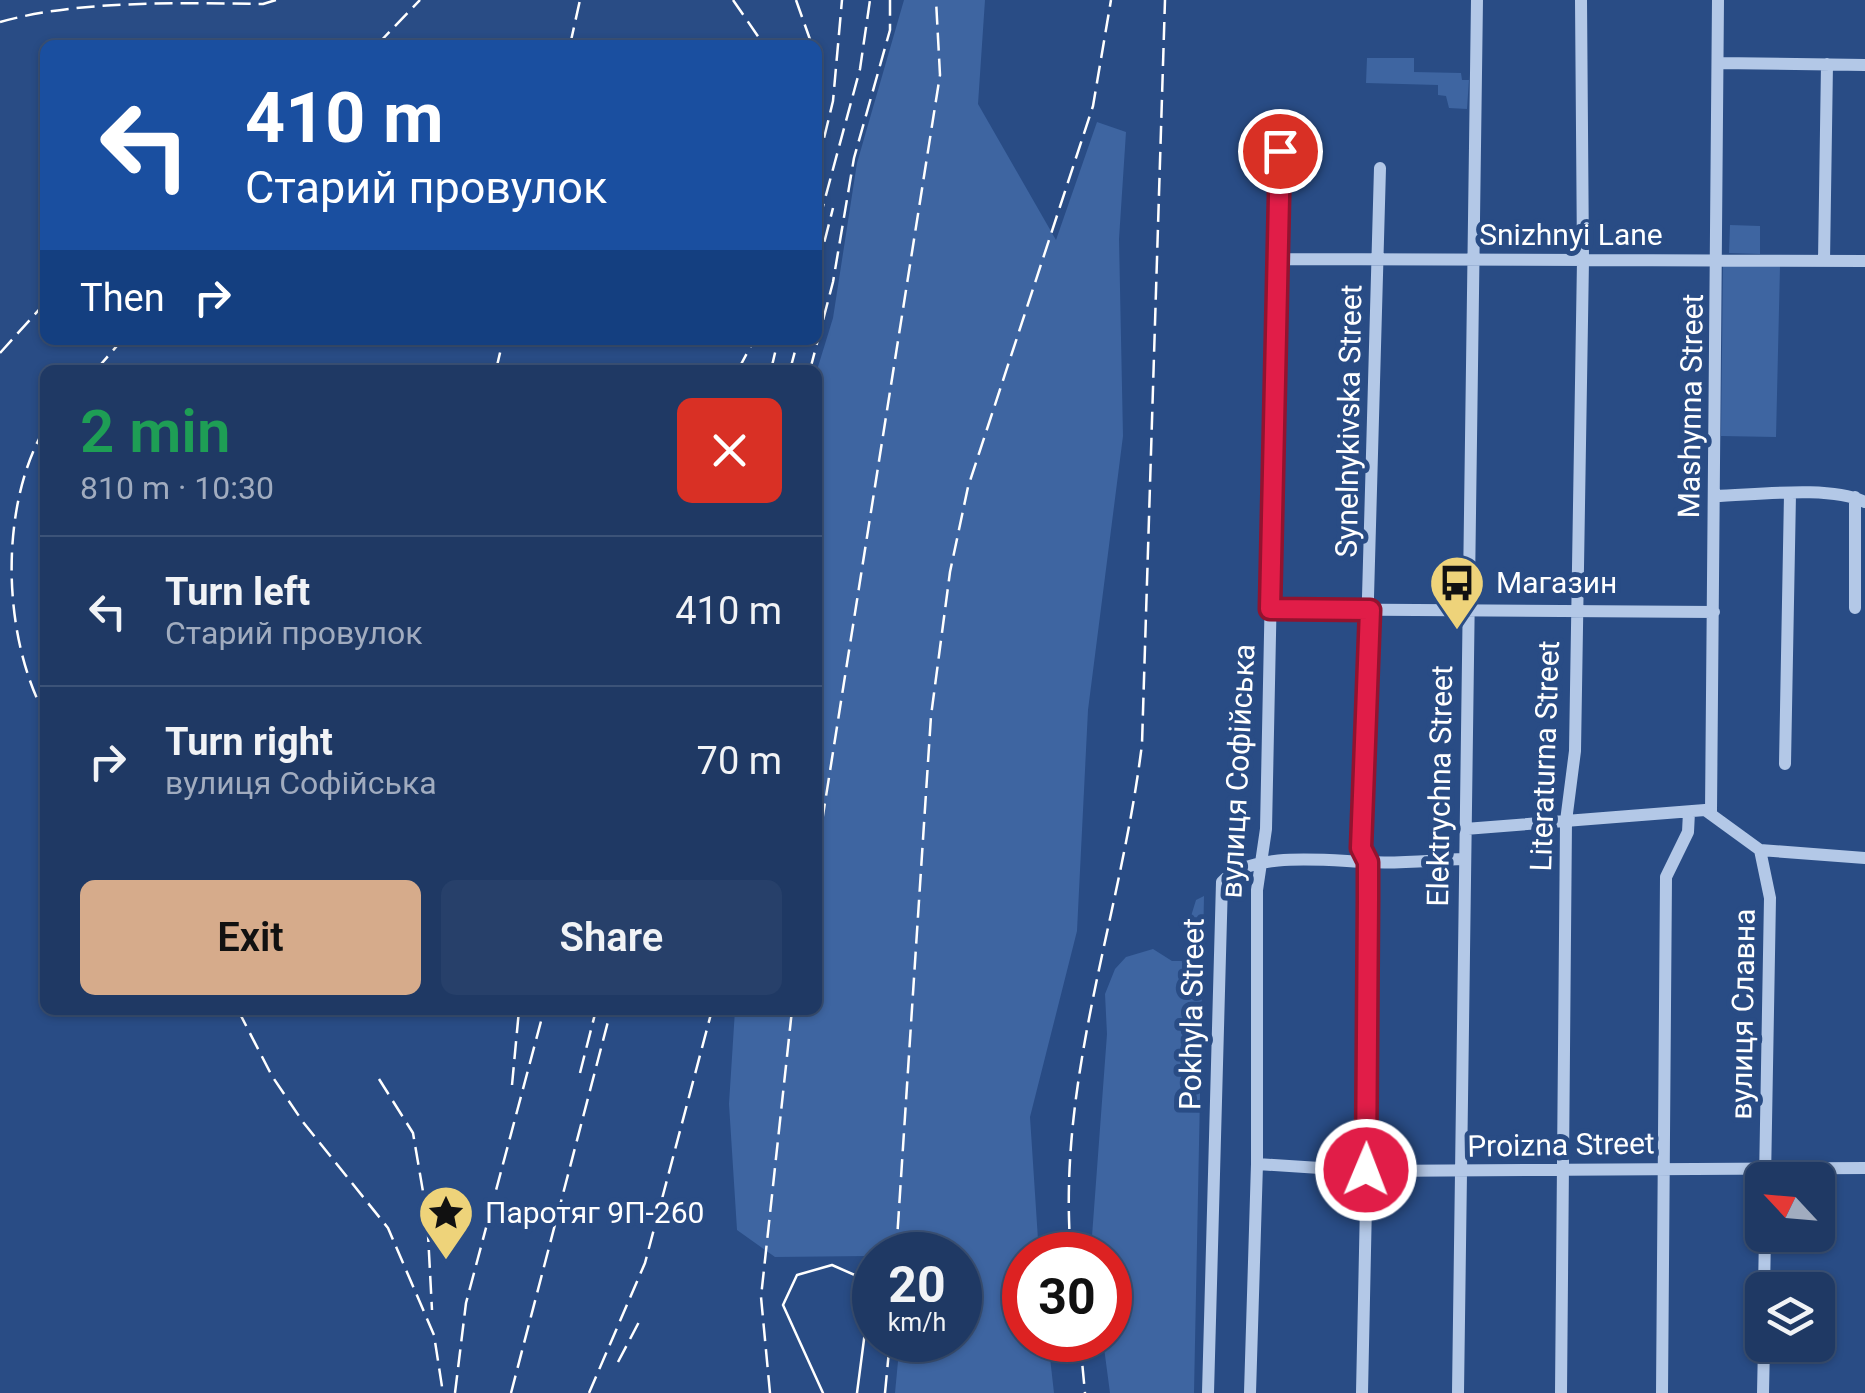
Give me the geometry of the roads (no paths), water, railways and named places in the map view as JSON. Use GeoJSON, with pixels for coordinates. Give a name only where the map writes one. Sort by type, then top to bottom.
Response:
{"type":"FeatureCollection","features":[{"type":"Feature","properties":{"kind":"street","name":"Elektrychna Street"},"geometry":{"type":"LineString","coordinates":[[1458,1393],[1477,0]]}},
{"type":"Feature","properties":{"kind":"street","name":"Literaturna Street"},"geometry":{"type":"LineString","coordinates":[[1561,1393],[1566,821],[1575,751],[1584,260],[1581,0]]}},
{"type":"Feature","properties":{"kind":"street","name":"Mashynna Street"},"geometry":{"type":"LineString","coordinates":[[1711,812],[1718,0]]}},
{"type":"Feature","properties":{"kind":"street"},"geometry":{"type":"LineString","coordinates":[[1718,63],[1865,65]]}},
{"type":"Feature","properties":{"kind":"street"},"geometry":{"type":"LineString","coordinates":[[1824,261],[1827,64]]}},
{"type":"Feature","properties":{"kind":"street","name":"вулиця Софійська"},"geometry":{"type":"LineString","coordinates":[[1250,1393],[1280,151]]}},
{"type":"Feature","properties":{"kind":"street","name":"Synelnykivska Street"},"geometry":{"type":"LineString","coordinates":[[1362,1393],[1368,862],[1361,848],[1380,168]]}},
{"type":"Feature","properties":{"kind":"street","name":"Snizhnyi Lane"},"geometry":{"type":"LineString","coordinates":[[1278,259],[1865,260]]}},
{"type":"Feature","properties":{"kind":"street"},"geometry":{"type":"LineString","coordinates":[[1785,764],[1790,494]]}},
{"type":"Feature","properties":{"kind":"street"},"geometry":{"type":"LineString","coordinates":[[1715,496],[1790,494],[1860,499],[1855,608]]}},
{"type":"Feature","properties":{"kind":"street"},"geometry":{"type":"LineString","coordinates":[[1270,609],[1468,614],[1575,608],[1714,612]]}},
{"type":"Feature","properties":{"kind":"street"},"geometry":{"type":"LineString","coordinates":[[1662,1393],[1666,878],[1688,832],[1690,812]]}},
{"type":"Feature","properties":{"kind":"street"},"geometry":{"type":"LineString","coordinates":[[1465,829],[1711,812],[1760,850],[1865,858]]}},
{"type":"Feature","properties":{"kind":"street","name":"вулиця Славна"},"geometry":{"type":"LineString","coordinates":[[1760,850],[1770,898],[1765,1162]]}},
{"type":"Feature","properties":{"kind":"street","name":"Pokhyla Street"},"geometry":{"type":"LineString","coordinates":[[1208,1393],[1220,890],[1226,877],[1313,856],[1368,862],[1463,859]]}},
{"type":"Feature","properties":{"kind":"street","name":"Proizna Street"},"geometry":{"type":"LineString","coordinates":[[1257,1164],[1366,1170],[1563,1168],[1745,1173]]}},
{"type":"Feature","properties":{"kind":"street","name":"Proizna Street"},"geometry":{"type":"LineString","coordinates":[[1835,1170],[1865,1168]]}},
{"type":"Feature","properties":{"kind":"street"},"geometry":{"type":"LineString","coordinates":[[1764,1362],[1764,1393]]}},
{"type":"Feature","properties":{"kind":"tram line"},"geometry":{"type":"LineString","coordinates":[[823,1393],[783,1305],[797,1275],[832,1265],[857,1276],[869,1301],[857,1393]]}},
{"type":"Feature","properties":{"kind":"railway"},"geometry":{"type":"LineString","coordinates":[[0,22],[95,6],[263,4],[276,0]]}},
{"type":"Feature","properties":{"kind":"railway"},"geometry":{"type":"LineString","coordinates":[[382,40],[420,0]]}},
{"type":"Feature","properties":{"kind":"railway"},"geometry":{"type":"LineString","coordinates":[[571,40],[580,0]]}},
{"type":"Feature","properties":{"kind":"railway"},"geometry":{"type":"LineString","coordinates":[[733,0],[761,40]]}},
{"type":"Feature","properties":{"kind":"railway"},"geometry":{"type":"LineString","coordinates":[[796,0],[810,40]]}},
{"type":"Feature","properties":{"kind":"railway"},"geometry":{"type":"LineString","coordinates":[[822,146],[833,101],[842,0]]}},
{"type":"Feature","properties":{"kind":"railway"},"geometry":{"type":"LineString","coordinates":[[822,210],[860,69],[870,0]]}},
{"type":"Feature","properties":{"kind":"railway"},"geometry":{"type":"LineString","coordinates":[[822,324],[854,158],[890,30],[890,0]]}},
{"type":"Feature","properties":{"kind":"railway"},"geometry":{"type":"LineString","coordinates":[[822,822],[940,75],[936,0]]}},
{"type":"Feature","properties":{"kind":"railway"},"geometry":{"type":"LineString","coordinates":[[897,1232],[931,716],[950,572],[968,487],[1093,106],[1111,0]]}},
{"type":"Feature","properties":{"kind":"railway"},"geometry":{"type":"LineString","coordinates":[[1070,1232],[1073,1125],[1081,1062],[1142,744],[1165,0]]}},
{"type":"Feature","properties":{"kind":"railway"},"geometry":{"type":"LineString","coordinates":[[822,251],[833,208]]}},
{"type":"Feature","properties":{"kind":"railway"},"geometry":{"type":"LineString","coordinates":[[0,353],[40,309]]}},
{"type":"Feature","properties":{"kind":"railway"},"geometry":{"type":"LineString","coordinates":[[100,365],[118,345]]}},
{"type":"Feature","properties":{"kind":"railway"},"geometry":{"type":"LineString","coordinates":[[497,365],[502,345]]}},
{"type":"Feature","properties":{"kind":"railway"},"geometry":{"type":"LineString","coordinates":[[741,365],[751,345]]}},
{"type":"Feature","properties":{"kind":"railway"},"geometry":{"type":"LineString","coordinates":[[772,365],[777,345]]}},
{"type":"Feature","properties":{"kind":"railway"},"geometry":{"type":"LineString","coordinates":[[791,365],[797,345]]}},
{"type":"Feature","properties":{"kind":"railway"},"geometry":{"type":"LineString","coordinates":[[811,365],[817,345]]}},
{"type":"Feature","properties":{"kind":"railway"},"geometry":{"type":"LineString","coordinates":[[40,438],[20,493],[12,569],[20,646],[40,703]]}},
{"type":"Feature","properties":{"kind":"railway"},"geometry":{"type":"LineString","coordinates":[[241,1015],[272,1076],[303,1122],[388,1228],[434,1335],[443,1393]]}},
{"type":"Feature","properties":{"kind":"railway"},"geometry":{"type":"LineString","coordinates":[[512,1085],[519,1015]]}},
{"type":"Feature","properties":{"kind":"railway"},"geometry":{"type":"LineString","coordinates":[[455,1393],[466,1303],[543,1015]]}},
{"type":"Feature","properties":{"kind":"railway"},"geometry":{"type":"LineString","coordinates":[[580,1073],[595,1015]]}},
{"type":"Feature","properties":{"kind":"railway"},"geometry":{"type":"LineString","coordinates":[[511,1393],[610,1015]]}},
{"type":"Feature","properties":{"kind":"railway"},"geometry":{"type":"LineString","coordinates":[[589,1393],[645,1263],[711,1015]]}},
{"type":"Feature","properties":{"kind":"railway"},"geometry":{"type":"LineString","coordinates":[[770,1393],[761,1297],[791,1015]]}},
{"type":"Feature","properties":{"kind":"railway"},"geometry":{"type":"LineString","coordinates":[[379,1079],[413,1133],[427,1215],[432,1310]]}},
{"type":"Feature","properties":{"kind":"railway"},"geometry":{"type":"LineString","coordinates":[[618,1362],[640,1320]]}},
{"type":"Feature","properties":{"kind":"railway"},"geometry":{"type":"LineString","coordinates":[[885,1393],[888,1362]]}},
{"type":"Feature","properties":{"kind":"railway"},"geometry":{"type":"LineString","coordinates":[[1082,1362],[1085,1393]]}},
{"type":"Feature","properties":{"kind":"place","name":"Магазин"},"geometry":{"type":"Point","coordinates":[1457,632]}},
{"type":"Feature","properties":{"kind":"place","name":"Паротяг 9П-260"},"geometry":{"type":"Point","coordinates":[446,1262]}}]}
